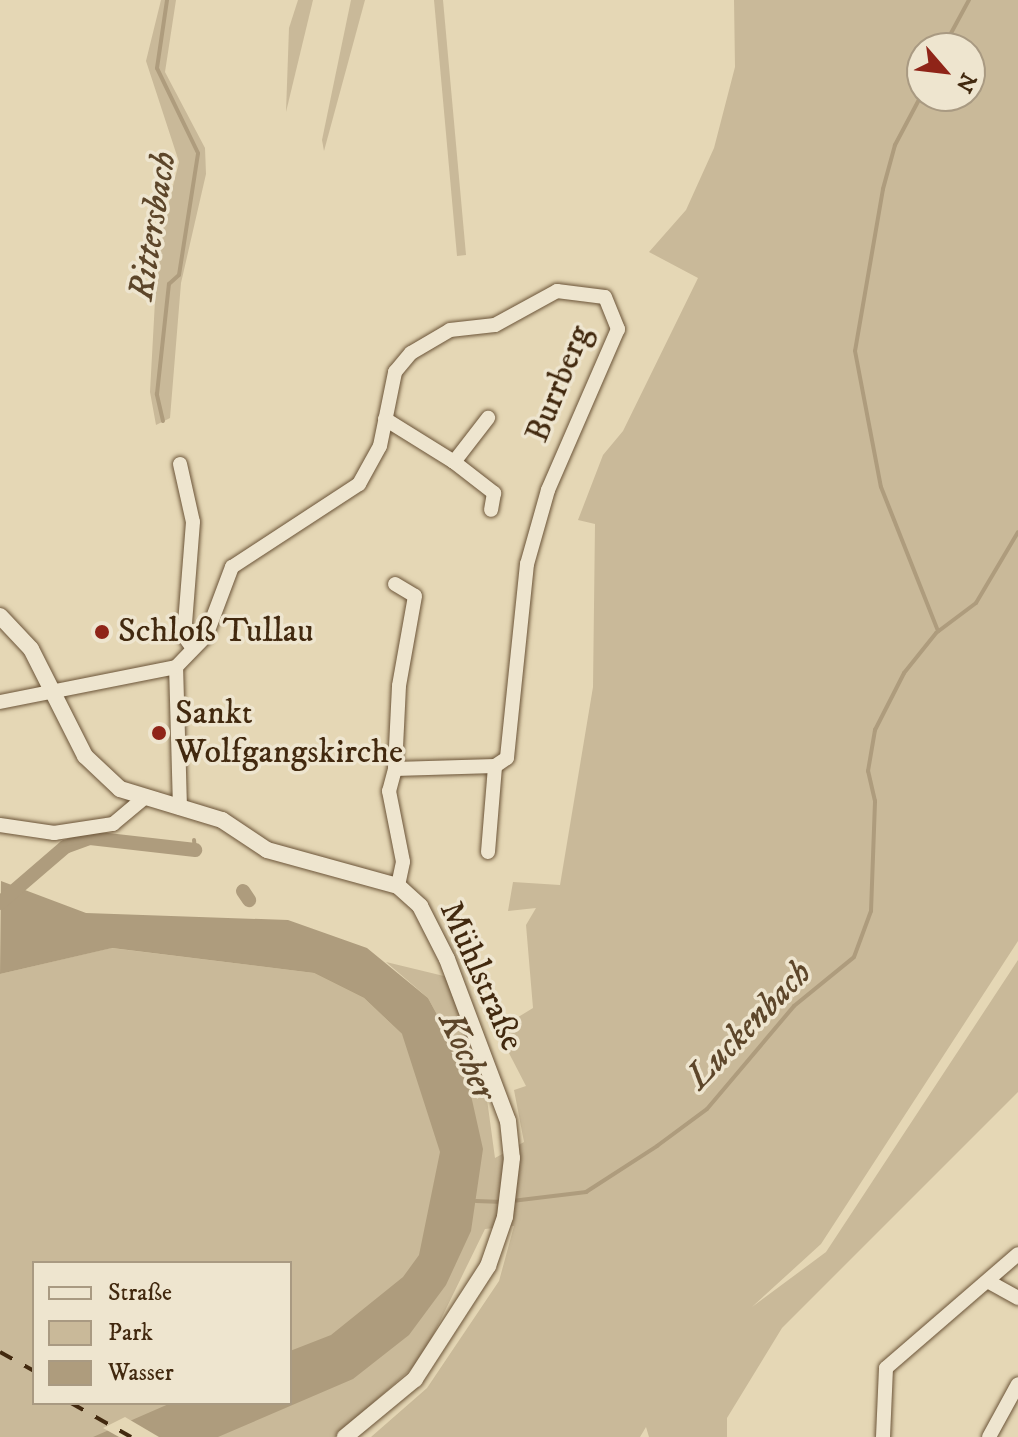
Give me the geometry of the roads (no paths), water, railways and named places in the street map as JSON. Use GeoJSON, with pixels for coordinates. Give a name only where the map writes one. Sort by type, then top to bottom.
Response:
{"type":"FeatureCollection","features":[{"type":"Feature","properties":{"kind":"street","name":"Burrberg"},"geometry":{"type":"LineString","coordinates":[[192,647],[223,603],[232,567],[353,490],[367,475],[385,419],[395,372],[450,330],[495,325],[557,291],[605,297],[618,329],[548,490],[527,564],[507,758],[495,766],[488,852]]}},
{"type":"Feature","properties":{"kind":"street","name":"Burrberg"},"geometry":{"type":"LineString","coordinates":[[454,462],[488,418]]}},
{"type":"Feature","properties":{"kind":"street"},"geometry":{"type":"LineString","coordinates":[[385,419],[454,462],[494,493],[491,510]]}},
{"type":"Feature","properties":{"kind":"street"},"geometry":{"type":"LineString","coordinates":[[0,702],[55,695],[176,667],[192,647],[184,636],[193,522],[180,464]]}},
{"type":"Feature","properties":{"kind":"street"},"geometry":{"type":"LineString","coordinates":[[395,584],[415,596],[399,686],[395,769],[389,791],[403,862],[398,886]]}},
{"type":"Feature","properties":{"kind":"street","name":"Mühlstraße"},"geometry":{"type":"LineString","coordinates":[[0,616],[31,649],[85,756],[142,800],[222,820],[267,850],[398,886],[433,926],[487,1057],[508,1121],[509,1175],[505,1217],[488,1266],[423,1368],[345,1437]]}},
{"type":"Feature","properties":{"kind":"street"},"geometry":{"type":"LineString","coordinates":[[176,667],[180,808]]}},
{"type":"Feature","properties":{"kind":"street"},"geometry":{"type":"LineString","coordinates":[[395,769],[495,766]]}},
{"type":"Feature","properties":{"kind":"street"},"geometry":{"type":"LineString","coordinates":[[0,825],[54,833],[113,824],[142,800]]}},
{"type":"Feature","properties":{"kind":"street"},"geometry":{"type":"LineString","coordinates":[[883,1437],[886,1368],[991,1283],[1018,1254]]}},
{"type":"Feature","properties":{"kind":"street"},"geometry":{"type":"LineString","coordinates":[[991,1283],[1018,1298]]}},
{"type":"Feature","properties":{"kind":"street"},"geometry":{"type":"LineString","coordinates":[[989,1437],[1012,1410],[1018,1384]]}},
{"type":"Feature","properties":{"kind":"water"},"geometry":{"type":"Polygon","coordinates":[[[1,881],[86,913],[288,920],[367,948],[428,998],[464,1064],[483,1149],[471,1231],[446,1285],[409,1335],[353,1379],[218,1437],[93,1437],[166,1405],[292,1405],[292,1350],[331,1335],[403,1277],[419,1255],[440,1152],[402,1034],[364,998],[314,973],[112,948],[0,974],[1,881]]]}},
{"type":"Feature","properties":{"kind":"waterway","name":"Rittersbach"},"geometry":{"type":"LineString","coordinates":[[163,421],[157,394],[169,284],[179,275],[198,153],[157,68],[167,0]]}},
{"type":"Feature","properties":{"kind":"waterway"},"geometry":{"type":"LineString","coordinates":[[952,32],[969,0]]}},
{"type":"Feature","properties":{"kind":"waterway"},"geometry":{"type":"LineString","coordinates":[[912,112],[895,145],[883,189],[855,351],[881,487],[938,631]]}},
{"type":"Feature","properties":{"kind":"waterway","name":"Luckenbach"},"geometry":{"type":"LineString","coordinates":[[512,1201],[586,1192],[657,1146],[707,1109],[794,1006],[854,957],[871,911],[875,801],[868,771],[875,730],[904,673],[936,633],[976,603],[1018,532]]}},
{"type":"Feature","properties":{"kind":"waterway"},"geometry":{"type":"LineString","coordinates":[[0,903],[65,847],[90,838],[195,850]]}},
{"type":"Feature","properties":{"kind":"waterway","name":"Rittersbach"},"geometry":{"type":"LineString","coordinates":[[194,840],[195,850]]}},
{"type":"Feature","properties":{"kind":"waterway"},"geometry":{"type":"LineString","coordinates":[[243,891],[249,900]]}},
{"type":"Feature","properties":{"kind":"waterway","name":"Luckenbach"},"geometry":{"type":"LineString","coordinates":[[476,1201],[503,1202]]}},
{"type":"Feature","properties":{"kind":"railway"},"geometry":{"type":"LineString","coordinates":[[0,1352],[32,1370]]}},
{"type":"Feature","properties":{"kind":"railway"},"geometry":{"type":"LineString","coordinates":[[75,1405],[131,1437]]}},
{"type":"Feature","properties":{"kind":"place","name":"Schloß Tullau"},"geometry":{"type":"Point","coordinates":[102,632]}},
{"type":"Feature","properties":{"kind":"place","name":"Sankt Wolfgangskirche"},"geometry":{"type":"Point","coordinates":[159,733]}},
{"type":"Feature","properties":{"kind":"water label","name":"Kocher"},"geometry":{"type":"Point","coordinates":[467,1056]}}]}
